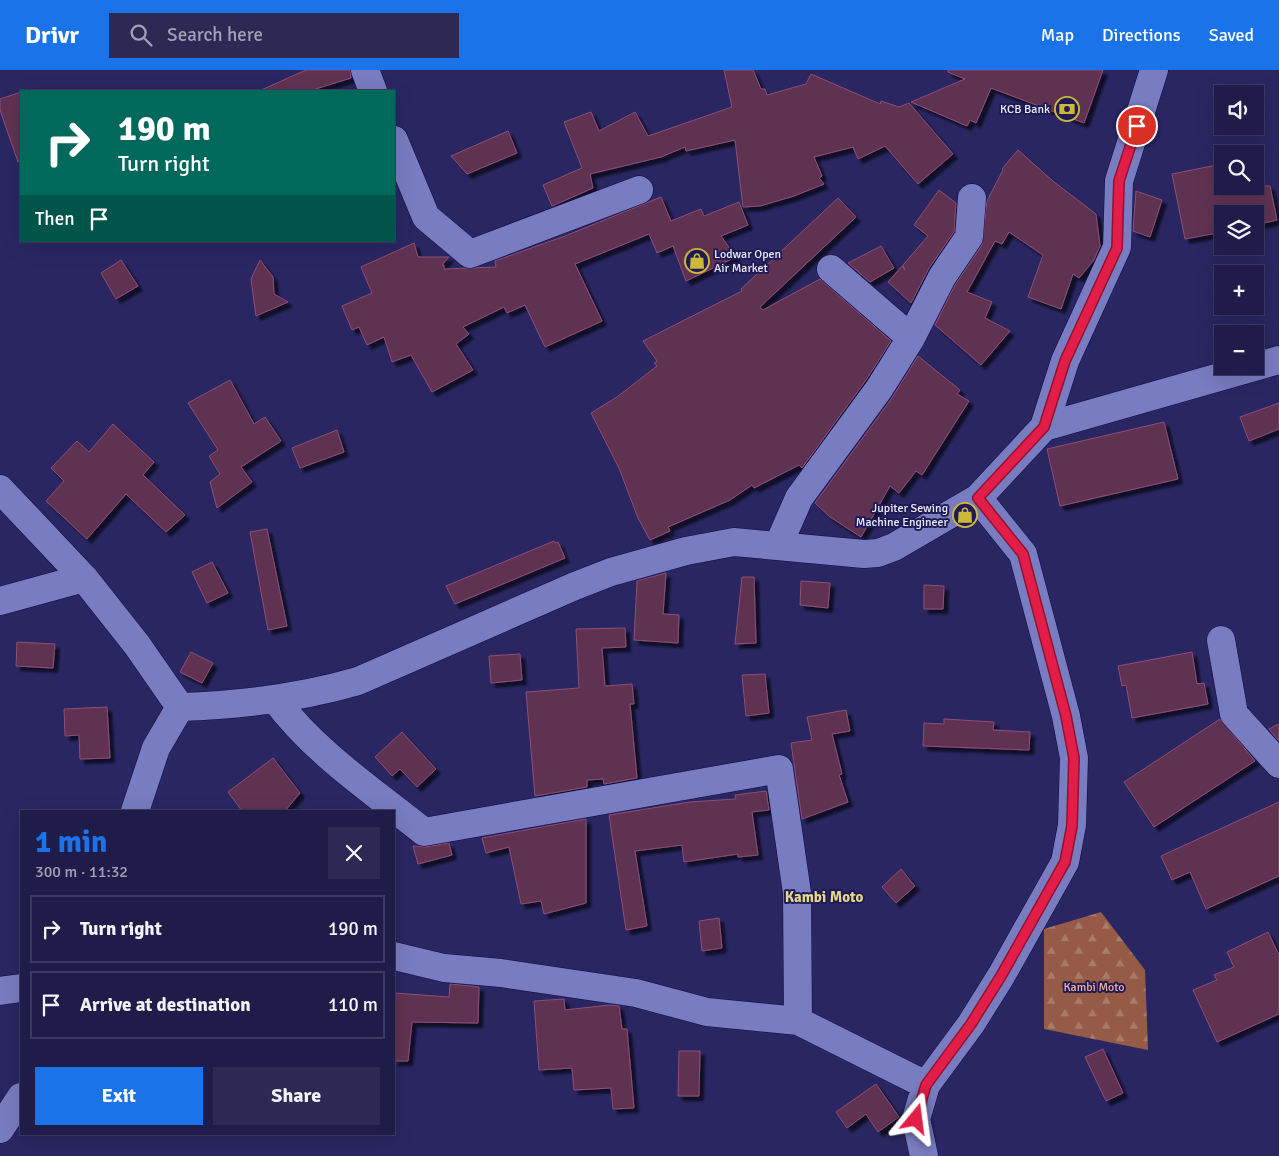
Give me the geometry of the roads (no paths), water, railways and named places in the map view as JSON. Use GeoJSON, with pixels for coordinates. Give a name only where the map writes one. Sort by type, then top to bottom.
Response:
{"type":"FeatureCollection","features":[{"type":"Feature","properties":{"kind":"street"},"geometry":{"type":"LineString","coordinates":[[365,70],[374,90]]}},
{"type":"Feature","properties":{"kind":"street"},"geometry":{"type":"LineString","coordinates":[[180,707],[228,705],[275,699],[324,691],[358,681],[548,597],[611,572],[686,551],[734,542],[878,554],[928,528],[978,498],[1044,427],[1065,361],[1117,248],[1119,181],[1154,70]]}},
{"type":"Feature","properties":{"kind":"street"},"geometry":{"type":"LineString","coordinates":[[395,142],[426,217],[470,254],[639,190]]}},
{"type":"Feature","properties":{"kind":"street"},"geometry":{"type":"LineString","coordinates":[[778,546],[799,498],[880,389],[911,338],[942,277],[969,237],[972,198]]}},
{"type":"Feature","properties":{"kind":"street"},"geometry":{"type":"LineString","coordinates":[[831,269],[911,338]]}},
{"type":"Feature","properties":{"kind":"street"},"geometry":{"type":"LineString","coordinates":[[1044,427],[1279,360]]}},
{"type":"Feature","properties":{"kind":"street"},"geometry":{"type":"LineString","coordinates":[[0,489],[84,578],[138,645],[180,707]]}},
{"type":"Feature","properties":{"kind":"street"},"geometry":{"type":"LineString","coordinates":[[924,1156],[916,1119],[926,1085],[971,1024],[1001,976],[1065,862],[1072,826],[1074,758],[1066,716],[1023,554],[978,498]]}},
{"type":"Feature","properties":{"kind":"street"},"geometry":{"type":"LineString","coordinates":[[0,601],[84,578]]}},
{"type":"Feature","properties":{"kind":"street"},"geometry":{"type":"LineString","coordinates":[[1221,640],[1234,714],[1279,764]]}},
{"type":"Feature","properties":{"kind":"street"},"geometry":{"type":"LineString","coordinates":[[275,699],[288,717],[317,744],[424,832],[779,769],[797,893],[798,1021]]}},
{"type":"Feature","properties":{"kind":"street"},"geometry":{"type":"LineString","coordinates":[[136,810],[156,748],[180,707]]}},
{"type":"Feature","properties":{"kind":"street"},"geometry":{"type":"LineString","coordinates":[[395,956],[444,968],[501,973],[636,993],[707,1012],[798,1021],[926,1085]]}},
{"type":"Feature","properties":{"kind":"street"},"geometry":{"type":"LineString","coordinates":[[0,991],[20,988]]}},
{"type":"Feature","properties":{"kind":"street"},"geometry":{"type":"LineString","coordinates":[[0,1129],[20,1099]]}},
{"type":"Feature","properties":{"kind":"place","name":"KCB Bank"},"geometry":{"type":"Point","coordinates":[1067,109]}},
{"type":"Feature","properties":{"kind":"place","name":"Lodwar Open Air Market"},"geometry":{"type":"Point","coordinates":[697,261]}},
{"type":"Feature","properties":{"kind":"place","name":"Jupiter Sewing Machine Engineer"},"geometry":{"type":"Point","coordinates":[965,515]}},
{"type":"Feature","properties":{"kind":"district","name":"Kambi Moto"},"geometry":{"type":"Point","coordinates":[824,897]}}]}
